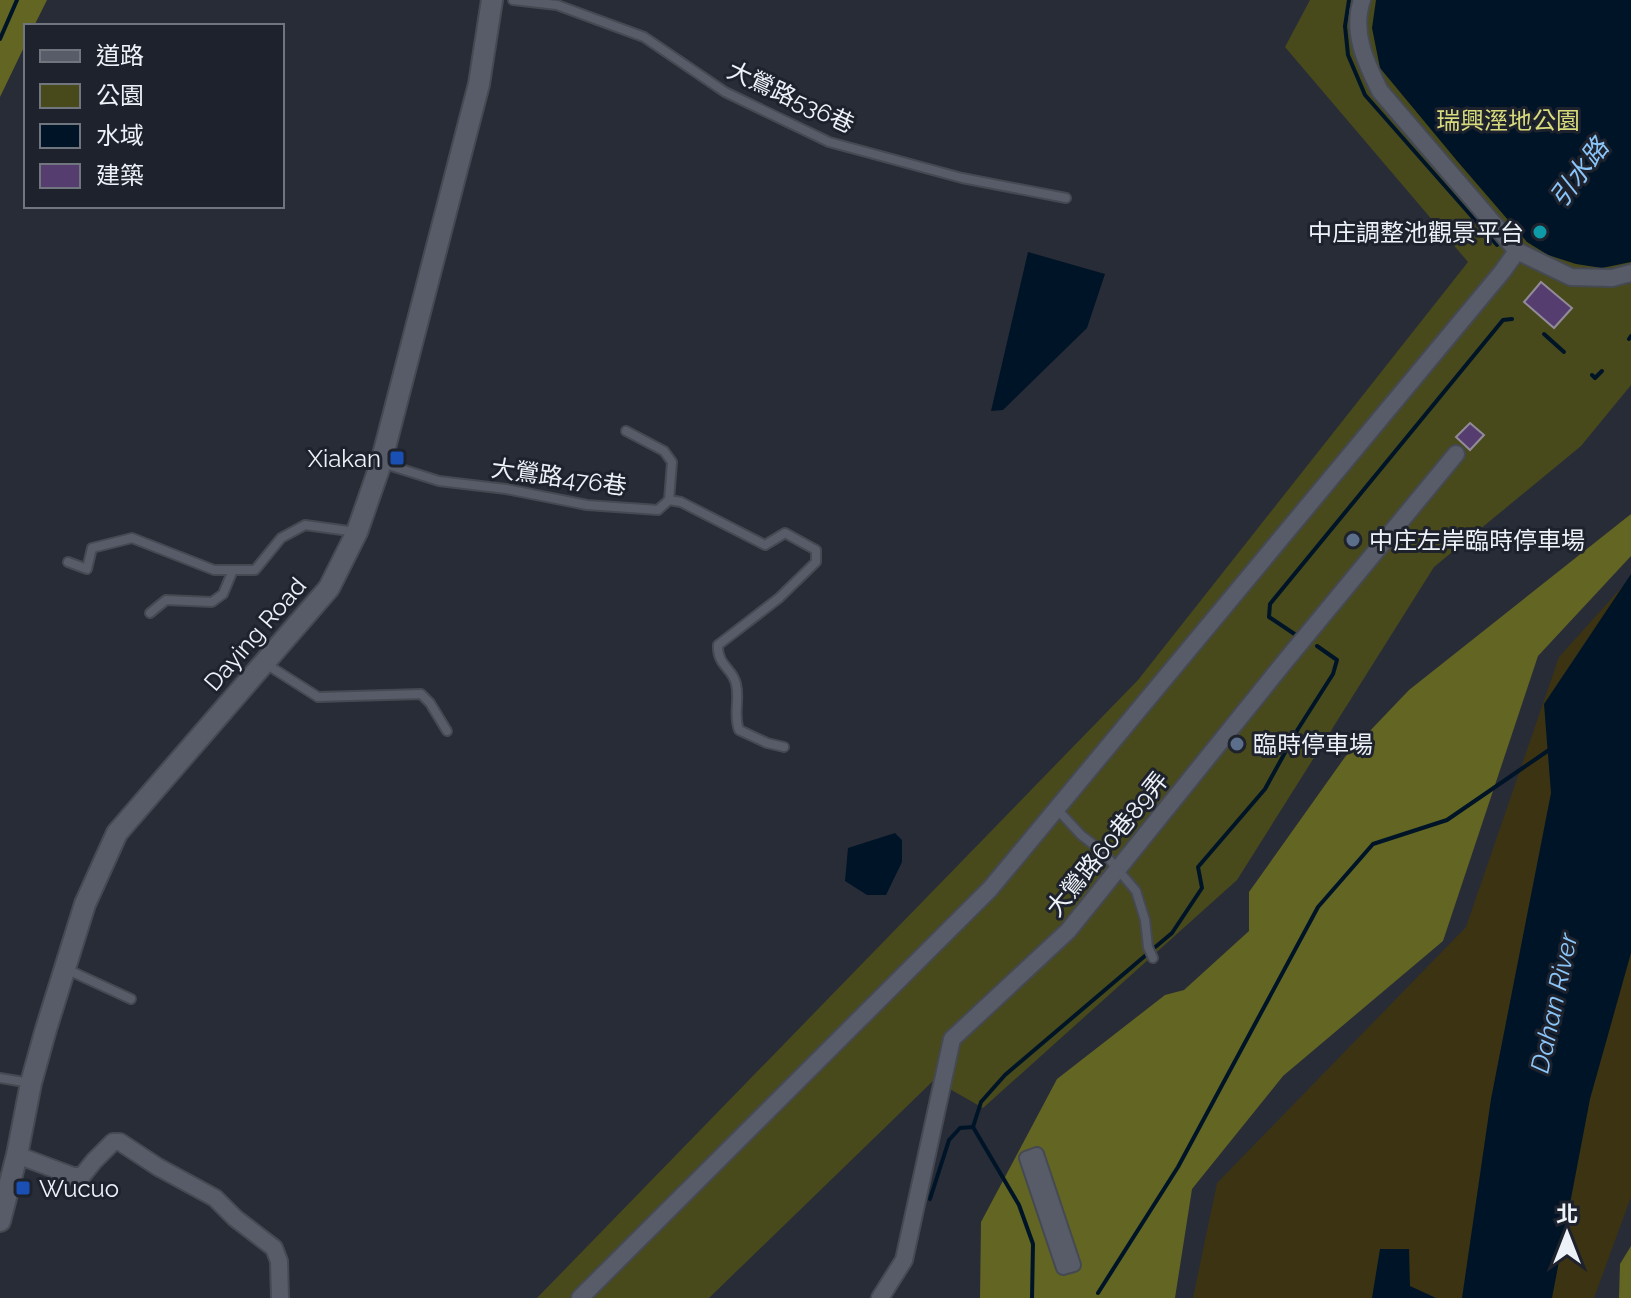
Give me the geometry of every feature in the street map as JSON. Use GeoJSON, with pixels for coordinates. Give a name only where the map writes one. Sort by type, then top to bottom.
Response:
{"type":"FeatureCollection","features":[{"type":"Feature","properties":{"kind":"street","name":"Daying Road"},"geometry":{"type":"LineString","coordinates":[[0,1221],[31,1083],[85,904],[117,833],[329,588],[357,532],[381,463],[479,84],[492,0]]}},
{"type":"Feature","properties":{"kind":"street"},"geometry":{"type":"LineString","coordinates":[[1362,0],[1359,10],[1360,42],[1364,61],[1380,91],[1517,251],[1571,277],[1612,278],[1631,273]]}},
{"type":"Feature","properties":{"kind":"street"},"geometry":{"type":"LineString","coordinates":[[580,1298],[990,889],[1383,417],[1517,251]]}},
{"type":"Feature","properties":{"kind":"street","name":"大鶯路60巷89弄"},"geometry":{"type":"LineString","coordinates":[[880,1298],[904,1260],[952,1039],[1068,931],[1456,454]]}},
{"type":"Feature","properties":{"kind":"street"},"geometry":{"type":"LineString","coordinates":[[17,1155],[73,1176],[82,1176],[113,1142],[120,1142],[215,1198],[274,1248],[279,1261],[280,1298]]}},
{"type":"Feature","properties":{"kind":"street"},"geometry":{"type":"LineString","coordinates":[[1037,1154],[1074,1265],[1063,1268],[1026,1158],[1037,1154]]}},
{"type":"Feature","properties":{"kind":"lane","name":"大鶯路536巷"},"geometry":{"type":"LineString","coordinates":[[513,0],[557,5],[644,37],[725,92],[829,142],[962,178],[1066,198]]}},
{"type":"Feature","properties":{"kind":"lane"},"geometry":{"type":"LineString","coordinates":[[626,431],[664,451],[672,462],[669,500],[681,502],[765,545],[785,533],[816,550],[816,562],[779,598],[718,645],[717,656],[736,682],[739,730],[784,747]]}},
{"type":"Feature","properties":{"kind":"lane","name":"大鶯路476巷"},"geometry":{"type":"LineString","coordinates":[[381,463],[439,481],[506,489],[587,505],[658,510],[669,500]]}},
{"type":"Feature","properties":{"kind":"lane"},"geometry":{"type":"LineString","coordinates":[[68,562],[87,569],[92,548],[132,538],[214,570],[255,570],[281,538],[305,525],[357,532]]}},
{"type":"Feature","properties":{"kind":"lane"},"geometry":{"type":"LineString","coordinates":[[150,613],[166,600],[212,602],[223,594],[233,570]]}},
{"type":"Feature","properties":{"kind":"lane"},"geometry":{"type":"LineString","coordinates":[[266,664],[318,697],[421,694],[447,731]]}},
{"type":"Feature","properties":{"kind":"lane"},"geometry":{"type":"LineString","coordinates":[[1056,809],[1103,852],[1136,891],[1153,958]]}},
{"type":"Feature","properties":{"kind":"lane"},"geometry":{"type":"LineString","coordinates":[[66,969],[131,999]]}},
{"type":"Feature","properties":{"kind":"lane"},"geometry":{"type":"LineString","coordinates":[[0,1078],[31,1083]]}},
{"type":"Feature","properties":{"kind":"green space","name":"瑞興溼地公園"},"geometry":{"type":"Polygon","coordinates":[[[1310,0],[1631,0],[1631,385],[1581,446],[1434,567],[1237,880],[983,1108],[934,1080],[709,1298],[537,1298],[1138,680],[1468,262],[1285,47],[1310,0]]]}},
{"type":"Feature","properties":{"kind":"shaded area"},"geometry":{"type":"Polygon","coordinates":[[[0,0],[47,0],[35,24],[24,24],[24,47],[0,97],[0,0]]]}},
{"type":"Feature","properties":{"kind":"shaded area"},"geometry":{"type":"Polygon","coordinates":[[[1631,514],[1631,556],[1538,656],[1443,941],[1283,1076],[1192,1189],[1175,1298],[980,1298],[981,1222],[1057,1079],[1165,995],[1184,990],[1249,931],[1249,892],[1345,757],[1409,690],[1631,514]]]}},
{"type":"Feature","properties":{"kind":"shaded area"},"geometry":{"type":"Polygon","coordinates":[[[1631,1246],[1631,1298],[1619,1298],[1620,1264],[1631,1246]]]}},
{"type":"Feature","properties":{"kind":"sand"},"geometry":{"type":"Polygon","coordinates":[[[1631,577],[1631,1197],[1594,1298],[1193,1298],[1217,1183],[1466,927],[1559,657],[1631,577]]]}},
{"type":"Feature","properties":{"kind":"water","name":"引水路"},"geometry":{"type":"Polygon","coordinates":[[[1376,0],[1631,0],[1631,262],[1602,268],[1576,264],[1548,255],[1527,242],[1380,68],[1372,28],[1376,0]]]}},
{"type":"Feature","properties":{"kind":"water"},"geometry":{"type":"Polygon","coordinates":[[[1028,252],[1105,274],[1087,328],[1003,410],[991,411],[1028,252]]]}},
{"type":"Feature","properties":{"kind":"water","name":"Dahan River"},"geometry":{"type":"Polygon","coordinates":[[[1631,574],[1631,953],[1590,1099],[1552,1298],[1462,1298],[1491,1099],[1551,793],[1544,704],[1631,574]]]}},
{"type":"Feature","properties":{"kind":"water"},"geometry":{"type":"Polygon","coordinates":[[[895,833],[902,840],[902,862],[886,895],[867,895],[845,881],[848,848],[895,833]]]}},
{"type":"Feature","properties":{"kind":"water"},"geometry":{"type":"Polygon","coordinates":[[[1380,1249],[1409,1249],[1410,1286],[1436,1298],[1372,1298],[1380,1249]]]}},
{"type":"Feature","properties":{"kind":"building"},"geometry":{"type":"Polygon","coordinates":[[[1541,282],[1572,308],[1554,328],[1524,302],[1541,282]]]}},
{"type":"Feature","properties":{"kind":"building"},"geometry":{"type":"Polygon","coordinates":[[[1470,423],[1484,435],[1470,450],[1456,437],[1470,423]]]}},
{"type":"Feature","properties":{"kind":"waterway"},"geometry":{"type":"LineString","coordinates":[[0,39],[17,0]]}},
{"type":"Feature","properties":{"kind":"waterway"},"geometry":{"type":"LineString","coordinates":[[1349,0],[1345,26],[1348,55],[1365,95],[1497,245]]}},
{"type":"Feature","properties":{"kind":"waterway"},"geometry":{"type":"LineString","coordinates":[[1296,635],[1269,617],[1270,604],[1503,320],[1512,319]]}},
{"type":"Feature","properties":{"kind":"waterway"},"geometry":{"type":"LineString","coordinates":[[1544,334],[1564,352]]}},
{"type":"Feature","properties":{"kind":"waterway"},"geometry":{"type":"LineString","coordinates":[[1592,375],[1595,378],[1602,371]]}},
{"type":"Feature","properties":{"kind":"waterway"},"geometry":{"type":"LineString","coordinates":[[1153,949],[1172,933],[1202,888],[1198,867],[1265,789],[1333,674],[1337,660],[1317,646]]}},
{"type":"Feature","properties":{"kind":"waterway"},"geometry":{"type":"LineString","coordinates":[[1098,1293],[1178,1167],[1318,907],[1373,844],[1447,820],[1549,750]]}},
{"type":"Feature","properties":{"kind":"waterway"},"geometry":{"type":"LineString","coordinates":[[1032,1298],[1033,1244],[1019,1205],[973,1127],[981,1102],[1005,1075],[1146,955]]}},
{"type":"Feature","properties":{"kind":"waterway"},"geometry":{"type":"LineString","coordinates":[[930,1199],[949,1140],[960,1128],[973,1127]]}},
{"type":"Feature","properties":{"kind":"place","name":"中庄調整池觀景平台"},"geometry":{"type":"Point","coordinates":[1540,232]}},
{"type":"Feature","properties":{"kind":"place","name":"Xiakan"},"geometry":{"type":"Point","coordinates":[397,458]}},
{"type":"Feature","properties":{"kind":"place","name":"中庄左岸臨時停車場"},"geometry":{"type":"Point","coordinates":[1353,540]}},
{"type":"Feature","properties":{"kind":"place","name":"臨時停車場"},"geometry":{"type":"Point","coordinates":[1237,744]}},
{"type":"Feature","properties":{"kind":"place","name":"Wucuo"},"geometry":{"type":"Point","coordinates":[23,1188]}}]}
